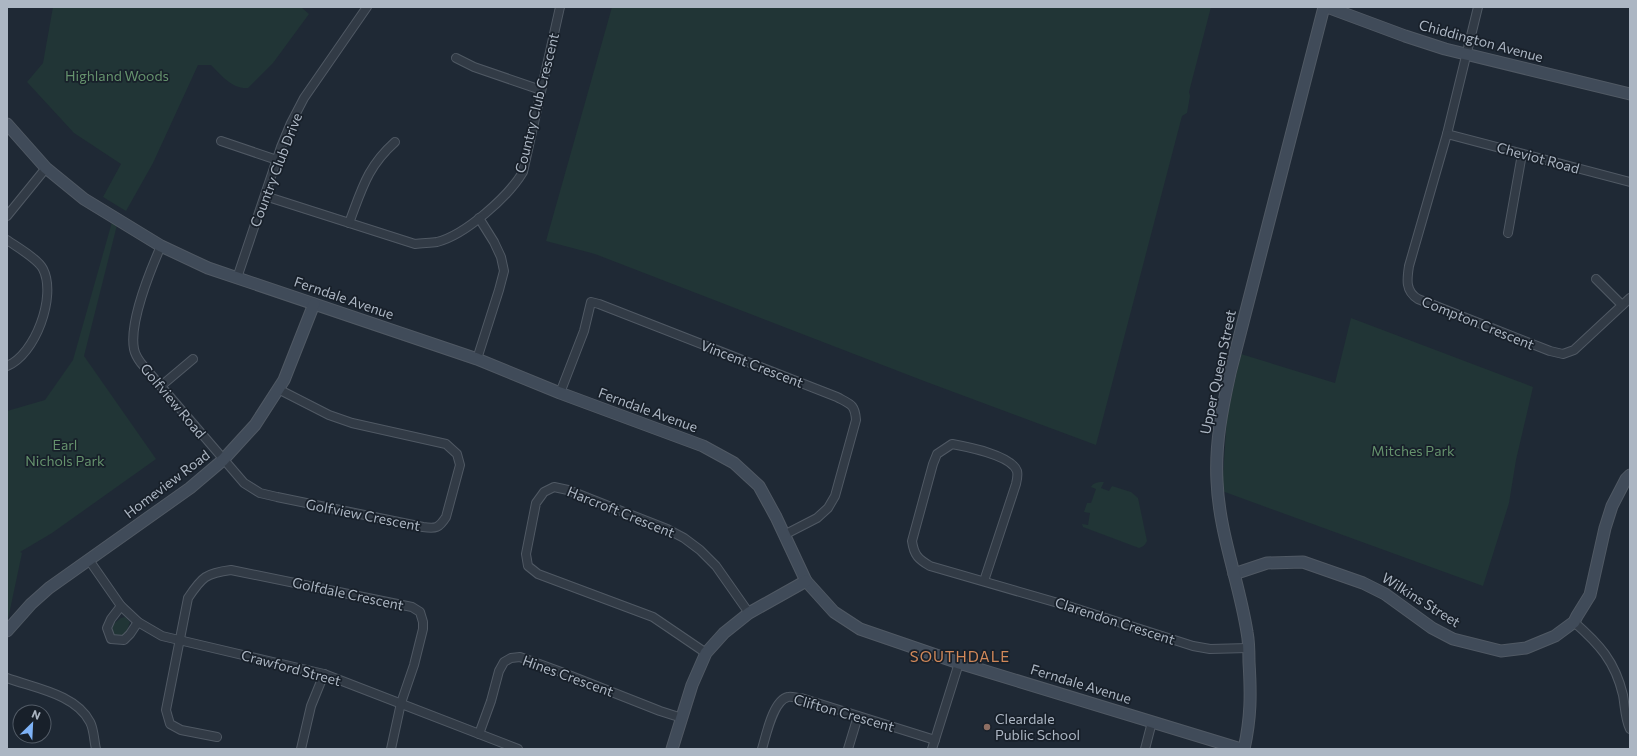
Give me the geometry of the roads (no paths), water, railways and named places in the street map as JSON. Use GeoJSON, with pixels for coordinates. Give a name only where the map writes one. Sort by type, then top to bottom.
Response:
{"type":"FeatureCollection","features":[{"type":"Feature","properties":{"kind":"street","name":"Country Club Drive"},"geometry":{"type":"LineString","coordinates":[[237,278],[277,160],[291,124],[304,98],[367,7]]}},
{"type":"Feature","properties":{"kind":"street","name":"Country Club Crescent"},"geometry":{"type":"LineString","coordinates":[[265,196],[415,244],[436,242],[456,234],[502,198],[516,183],[523,172],[560,7]]}},
{"type":"Feature","properties":{"kind":"street","name":"Upper Queen Street"},"geometry":{"type":"LineString","coordinates":[[1243,749],[1250,726],[1251,700],[1248,632],[1226,542],[1217,482],[1217,448],[1230,373],[1324,7]]}},
{"type":"Feature","properties":{"kind":"street","name":"Chiddington Avenue"},"geometry":{"type":"LineString","coordinates":[[1328,7],[1405,36],[1445,49],[1630,94]]}},
{"type":"Feature","properties":{"kind":"street","name":"Compton Crescent"},"geometry":{"type":"LineString","coordinates":[[1478,7],[1446,134],[1410,266],[1407,280],[1408,288],[1413,296],[1550,351],[1563,354],[1574,350],[1630,298]]}},
{"type":"Feature","properties":{"kind":"street"},"geometry":{"type":"LineString","coordinates":[[456,58],[474,67],[541,90]]}},
{"type":"Feature","properties":{"kind":"street","name":"Ferndale Avenue"},"geometry":{"type":"LineString","coordinates":[[7,124],[46,168],[84,199],[161,246],[208,268],[477,359],[703,446],[734,463],[759,486],[806,581],[834,612],[860,629],[959,663],[1243,749]]}},
{"type":"Feature","properties":{"kind":"street","name":"Cheviot Road"},"geometry":{"type":"LineString","coordinates":[[1446,134],[1630,182]]}},
{"type":"Feature","properties":{"kind":"street"},"geometry":{"type":"LineString","coordinates":[[221,141],[277,160]]}},
{"type":"Feature","properties":{"kind":"street"},"geometry":{"type":"LineString","coordinates":[[349,223],[368,173],[384,152],[395,142]]}},
{"type":"Feature","properties":{"kind":"street"},"geometry":{"type":"LineString","coordinates":[[1508,233],[1522,154]]}},
{"type":"Feature","properties":{"kind":"street"},"geometry":{"type":"LineString","coordinates":[[7,216],[46,168]]}},
{"type":"Feature","properties":{"kind":"street"},"geometry":{"type":"LineString","coordinates":[[477,359],[504,271],[501,257],[494,242],[478,218]]}},
{"type":"Feature","properties":{"kind":"street"},"geometry":{"type":"LineString","coordinates":[[7,240],[34,259],[43,269],[48,290],[39,327],[32,344],[22,357],[7,366]]}},
{"type":"Feature","properties":{"kind":"street","name":"Golfview Road"},"geometry":{"type":"LineString","coordinates":[[161,246],[148,273],[133,334],[134,351],[140,363],[162,386],[223,460]]}},
{"type":"Feature","properties":{"kind":"street"},"geometry":{"type":"LineString","coordinates":[[1596,279],[1622,305]]}},
{"type":"Feature","properties":{"kind":"street","name":"Vincent Crescent"},"geometry":{"type":"LineString","coordinates":[[560,392],[584,331],[591,302],[830,394],[852,405],[856,411],[856,420],[835,496],[828,508],[817,518],[784,535]]}},
{"type":"Feature","properties":{"kind":"street","name":"Homeview Road"},"geometry":{"type":"LineString","coordinates":[[7,631],[43,593],[190,488],[223,460],[255,425],[284,380],[314,304]]}},
{"type":"Feature","properties":{"kind":"street"},"geometry":{"type":"LineString","coordinates":[[162,386],[193,359]]}},
{"type":"Feature","properties":{"kind":"street","name":"Golfview Crescent"},"geometry":{"type":"LineString","coordinates":[[223,460],[244,483],[260,492],[423,527],[434,528],[441,524],[446,517],[460,465],[457,454],[446,444],[352,422],[329,415],[278,389]]}},
{"type":"Feature","properties":{"kind":"street","name":"Clarendon Crescent"},"geometry":{"type":"LineString","coordinates":[[984,581],[1016,484],[1018,472],[1012,463],[1002,458],[952,444],[937,454],[933,464],[912,541],[913,551],[920,560],[930,566],[1065,605],[1193,646],[1210,649],[1248,648]]}},
{"type":"Feature","properties":{"kind":"street","name":"Wilkins Street"},"geometry":{"type":"LineString","coordinates":[[1234,574],[1267,563],[1303,562],[1363,583],[1386,594],[1432,628],[1453,638],[1500,651],[1526,648],[1555,636],[1574,622],[1590,595],[1605,528],[1612,506],[1626,479],[1630,475]]}},
{"type":"Feature","properties":{"kind":"street","name":"Harcroft Crescent"},"geometry":{"type":"LineString","coordinates":[[706,653],[653,617],[538,574],[528,566],[526,554],[536,503],[544,492],[554,487],[568,490],[667,529],[684,538],[700,550],[716,566],[750,613]]}},
{"type":"Feature","properties":{"kind":"street","name":"Crawford Street"},"geometry":{"type":"LineString","coordinates":[[89,560],[121,606],[138,622],[162,636],[324,674],[518,749]]}},
{"type":"Feature","properties":{"kind":"street","name":"Golfdale Crescent"},"geometry":{"type":"LineString","coordinates":[[217,737],[182,730],[170,724],[166,710],[168,692],[181,640],[188,598],[198,583],[213,572],[231,570],[412,607],[420,612],[423,622],[423,629],[414,665],[401,703],[391,749]]}},
{"type":"Feature","properties":{"kind":"street"},"geometry":{"type":"LineString","coordinates":[[672,749],[692,685],[706,653],[724,634],[750,613],[806,581]]}},
{"type":"Feature","properties":{"kind":"street"},"geometry":{"type":"LineString","coordinates":[[121,606],[111,619],[107,628],[111,639],[124,640],[138,622]]}},
{"type":"Feature","properties":{"kind":"street"},"geometry":{"type":"LineString","coordinates":[[1574,622],[1595,641],[1608,656],[1617,675],[1630,729]]}},
{"type":"Feature","properties":{"kind":"street","name":"Hines Crescent"},"geometry":{"type":"LineString","coordinates":[[479,734],[491,701],[499,671],[504,662],[511,658],[520,657],[660,711],[682,718]]}},
{"type":"Feature","properties":{"kind":"street"},"geometry":{"type":"LineString","coordinates":[[932,749],[959,663]]}},
{"type":"Feature","properties":{"kind":"street"},"geometry":{"type":"LineString","coordinates":[[301,749],[311,706],[324,674]]}},
{"type":"Feature","properties":{"kind":"street"},"geometry":{"type":"LineString","coordinates":[[7,678],[67,699],[80,707],[91,723],[96,749]]}},
{"type":"Feature","properties":{"kind":"street","name":"Clifton Crescent"},"geometry":{"type":"LineString","coordinates":[[762,749],[772,716],[779,703],[788,697],[801,698],[935,740]]}},
{"type":"Feature","properties":{"kind":"street"},"geometry":{"type":"LineString","coordinates":[[848,749],[858,716]]}},
{"type":"Feature","properties":{"kind":"street"},"geometry":{"type":"LineString","coordinates":[[1145,749],[1152,722]]}},
{"type":"Feature","properties":{"kind":"place","name":"Cleardale Public School"},"geometry":{"type":"Point","coordinates":[987,727]}},
{"type":"Feature","properties":{"kind":"district","name":"SOUTHDALE"},"geometry":{"type":"Point","coordinates":[960,657]}},
{"type":"Feature","properties":{"kind":"park label","name":"Highland Woods"},"geometry":{"type":"Point","coordinates":[117,76]}},
{"type":"Feature","properties":{"kind":"park label","name":"Mitches Park"},"geometry":{"type":"Point","coordinates":[1413,451]}},
{"type":"Feature","properties":{"kind":"park label","name":"Earl Nichols Park"},"geometry":{"type":"Point","coordinates":[65,454]}}]}
